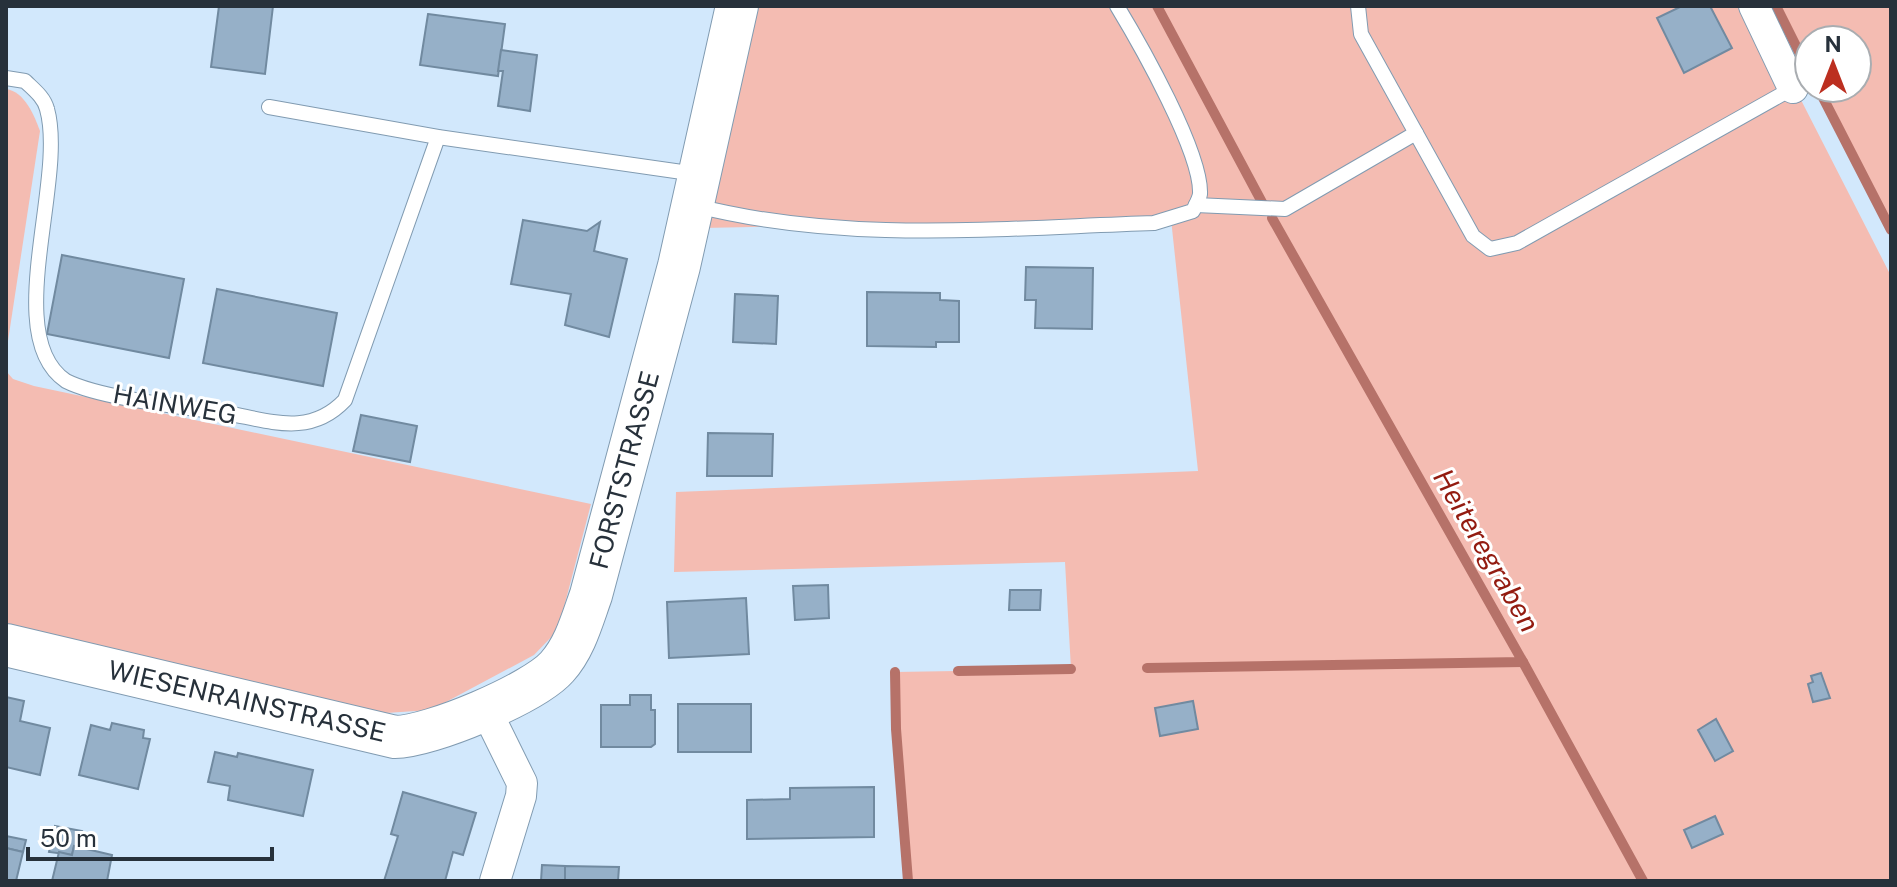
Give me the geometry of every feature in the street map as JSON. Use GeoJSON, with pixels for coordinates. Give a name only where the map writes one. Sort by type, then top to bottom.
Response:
{"type":"FeatureCollection","features":[{"type":"Feature","properties":{"kind":"street","name":"FORSTSTRASSE"},"geometry":{"type":"LineString","coordinates":[[485,708],[557,667],[577,635],[697,190],[737,6]]}},
{"type":"Feature","properties":{"kind":"street"},"geometry":{"type":"LineString","coordinates":[[1754,6],[1793,88]]}},
{"type":"Feature","properties":{"kind":"street","name":"WIESENRAINSTRASSE"},"geometry":{"type":"LineString","coordinates":[[6,645],[395,737],[430,733],[485,708]]}},
{"type":"Feature","properties":{"kind":"street"},"geometry":{"type":"LineString","coordinates":[[485,708],[522,783],[495,881]]}},
{"type":"Feature","properties":{"kind":"lane"},"geometry":{"type":"LineString","coordinates":[[269,107],[438,137],[697,190],[752,220],[863,232],[1154,223],[1193,211],[1200,196],[1196,165],[1145,52],[1117,6]]}},
{"type":"Feature","properties":{"kind":"lane"},"geometry":{"type":"LineString","coordinates":[[1358,6],[1361,34],[1473,236],[1490,249],[1517,243],[1793,88]]}},
{"type":"Feature","properties":{"kind":"lane","name":"HAINWEG"},"geometry":{"type":"LineString","coordinates":[[6,78],[25,81],[47,108],[49,139],[30,247],[27,304],[30,345],[46,369],[68,383],[118,395],[284,423],[313,423],[331,415],[345,400],[438,137]]}},
{"type":"Feature","properties":{"kind":"lane"},"geometry":{"type":"LineString","coordinates":[[1196,205],[1285,209],[1416,133]]}},
{"type":"Feature","properties":{"kind":"shaded area"},"geometry":{"type":"Polygon","coordinates":[[[759,6],[1753,6],[1793,84],[1793,104],[1803,104],[1891,276],[1891,881],[908,881],[896,729],[895,672],[1071,669],[1065,562],[674,572],[676,492],[1198,471],[1171,219],[702,228],[759,6]]]}},
{"type":"Feature","properties":{"kind":"shaded area"},"geometry":{"type":"Polygon","coordinates":[[[1776,6],[1891,6],[1891,229],[1826,104],[1873,104],[1873,24],[1793,24],[1793,39],[1776,6]]]}},
{"type":"Feature","properties":{"kind":"shaded area"},"geometry":{"type":"Polygon","coordinates":[[[6,89],[24,99],[40,131],[6,354],[6,89]]]}},
{"type":"Feature","properties":{"kind":"shaded area"},"geometry":{"type":"Polygon","coordinates":[[[6,371],[13,379],[34,386],[591,504],[558,630],[534,655],[431,710],[386,713],[384,719],[6,629],[6,371]]]}},
{"type":"Feature","properties":{"kind":"building"},"geometry":{"type":"Polygon","coordinates":[[[219,6],[273,6],[265,74],[211,67],[219,6]]]}},
{"type":"Feature","properties":{"kind":"building"},"geometry":{"type":"Polygon","coordinates":[[[1682,6],[1710,6],[1732,48],[1684,73],[1657,18],[1682,6]]]}},
{"type":"Feature","properties":{"kind":"building"},"geometry":{"type":"Polygon","coordinates":[[[428,14],[505,24],[498,76],[420,65],[428,14]]]}},
{"type":"Feature","properties":{"kind":"building"},"geometry":{"type":"Polygon","coordinates":[[[501,50],[537,55],[530,111],[498,106],[503,71],[498,71],[501,50]]]}},
{"type":"Feature","properties":{"kind":"building"},"geometry":{"type":"Polygon","coordinates":[[[523,220],[587,231],[600,222],[594,251],[627,259],[609,337],[565,325],[571,294],[511,284],[523,220]]]}},
{"type":"Feature","properties":{"kind":"building"},"geometry":{"type":"Polygon","coordinates":[[[62,255],[184,279],[169,358],[47,334],[62,255]]]}},
{"type":"Feature","properties":{"kind":"building"},"geometry":{"type":"Polygon","coordinates":[[[1026,267],[1093,268],[1092,329],[1035,328],[1036,300],[1025,300],[1026,267]]]}},
{"type":"Feature","properties":{"kind":"building"},"geometry":{"type":"Polygon","coordinates":[[[217,289],[337,313],[323,386],[203,363],[217,289]]]}},
{"type":"Feature","properties":{"kind":"building"},"geometry":{"type":"Polygon","coordinates":[[[867,292],[940,293],[940,300],[959,301],[959,342],[936,342],[936,347],[867,346],[867,292]]]}},
{"type":"Feature","properties":{"kind":"building"},"geometry":{"type":"Polygon","coordinates":[[[735,294],[778,296],[776,344],[733,342],[735,294]]]}},
{"type":"Feature","properties":{"kind":"building"},"geometry":{"type":"Polygon","coordinates":[[[361,415],[417,426],[410,462],[353,451],[361,415]]]}},
{"type":"Feature","properties":{"kind":"building"},"geometry":{"type":"Polygon","coordinates":[[[708,433],[773,434],[772,476],[707,476],[708,433]]]}},
{"type":"Feature","properties":{"kind":"building"},"geometry":{"type":"Polygon","coordinates":[[[828,585],[829,618],[795,620],[793,586],[828,585]]]}},
{"type":"Feature","properties":{"kind":"building"},"geometry":{"type":"Polygon","coordinates":[[[1010,590],[1041,590],[1040,610],[1009,610],[1010,590]]]}},
{"type":"Feature","properties":{"kind":"building"},"geometry":{"type":"Polygon","coordinates":[[[746,598],[749,654],[669,658],[667,602],[746,598]]]}},
{"type":"Feature","properties":{"kind":"building"},"geometry":{"type":"Polygon","coordinates":[[[1821,673],[1830,698],[1813,702],[1808,684],[1813,682],[1811,676],[1821,673]]]}},
{"type":"Feature","properties":{"kind":"building"},"geometry":{"type":"Polygon","coordinates":[[[630,695],[651,695],[651,710],[655,710],[655,744],[651,747],[601,747],[601,705],[630,705],[630,695]]]}},
{"type":"Feature","properties":{"kind":"building"},"geometry":{"type":"Polygon","coordinates":[[[6,697],[24,701],[20,721],[50,728],[40,775],[6,767],[6,697]]]}},
{"type":"Feature","properties":{"kind":"building"},"geometry":{"type":"Polygon","coordinates":[[[1193,701],[1198,729],[1160,736],[1155,708],[1193,701]]]}},
{"type":"Feature","properties":{"kind":"building"},"geometry":{"type":"Polygon","coordinates":[[[678,704],[751,704],[751,752],[678,752],[678,704]]]}},
{"type":"Feature","properties":{"kind":"building"},"geometry":{"type":"Polygon","coordinates":[[[1716,719],[1733,751],[1715,761],[1698,730],[1716,719]]]}},
{"type":"Feature","properties":{"kind":"building"},"geometry":{"type":"Polygon","coordinates":[[[112,723],[144,730],[143,738],[150,739],[138,789],[79,775],[91,725],[110,730],[112,723]]]}},
{"type":"Feature","properties":{"kind":"building"},"geometry":{"type":"Polygon","coordinates":[[[215,752],[237,757],[238,753],[313,770],[303,816],[228,800],[230,786],[208,782],[215,752]]]}},
{"type":"Feature","properties":{"kind":"building"},"geometry":{"type":"Polygon","coordinates":[[[874,787],[874,837],[747,839],[747,800],[790,799],[790,788],[874,787]]]}},
{"type":"Feature","properties":{"kind":"building"},"geometry":{"type":"Polygon","coordinates":[[[403,792],[476,813],[463,855],[453,852],[445,881],[384,881],[398,836],[391,834],[403,792]]]}},
{"type":"Feature","properties":{"kind":"building"},"geometry":{"type":"Polygon","coordinates":[[[1715,816],[1723,834],[1692,848],[1684,830],[1715,816]]]}},
{"type":"Feature","properties":{"kind":"building"},"geometry":{"type":"Polygon","coordinates":[[[55,826],[82,831],[79,848],[74,846],[72,855],[49,852],[55,826]]]}},
{"type":"Feature","properties":{"kind":"building"},"geometry":{"type":"Polygon","coordinates":[[[6,836],[26,840],[23,852],[6,848],[6,836]]]}},
{"type":"Feature","properties":{"kind":"building"},"geometry":{"type":"Polygon","coordinates":[[[74,846],[112,855],[107,881],[52,881],[59,852],[72,855],[74,846]]]}},
{"type":"Feature","properties":{"kind":"building"},"geometry":{"type":"Polygon","coordinates":[[[6,848],[23,852],[16,881],[6,881],[6,848]]]}},
{"type":"Feature","properties":{"kind":"building"},"geometry":{"type":"Polygon","coordinates":[[[542,865],[565,866],[565,881],[541,881],[542,865]]]}},
{"type":"Feature","properties":{"kind":"building"},"geometry":{"type":"Polygon","coordinates":[[[565,866],[619,867],[618,881],[565,881],[565,866]]]}},
{"type":"Feature","properties":{"kind":"waterway","name":"Heiteregraben"},"geometry":{"type":"LineString","coordinates":[[1157,6],[1264,206]]}},
{"type":"Feature","properties":{"kind":"waterway"},"geometry":{"type":"LineString","coordinates":[[1776,6],[1793,40]]}},
{"type":"Feature","properties":{"kind":"waterway"},"geometry":{"type":"LineString","coordinates":[[1826,104],[1891,230]]}},
{"type":"Feature","properties":{"kind":"waterway","name":"Heiteregraben"},"geometry":{"type":"LineString","coordinates":[[1147,668],[1523,662],[1272,218]]}},
{"type":"Feature","properties":{"kind":"waterway"},"geometry":{"type":"LineString","coordinates":[[1523,662],[1643,881]]}},
{"type":"Feature","properties":{"kind":"waterway"},"geometry":{"type":"LineString","coordinates":[[958,671],[1071,669]]}},
{"type":"Feature","properties":{"kind":"waterway"},"geometry":{"type":"LineString","coordinates":[[895,672],[896,729],[908,881]]}}]}
